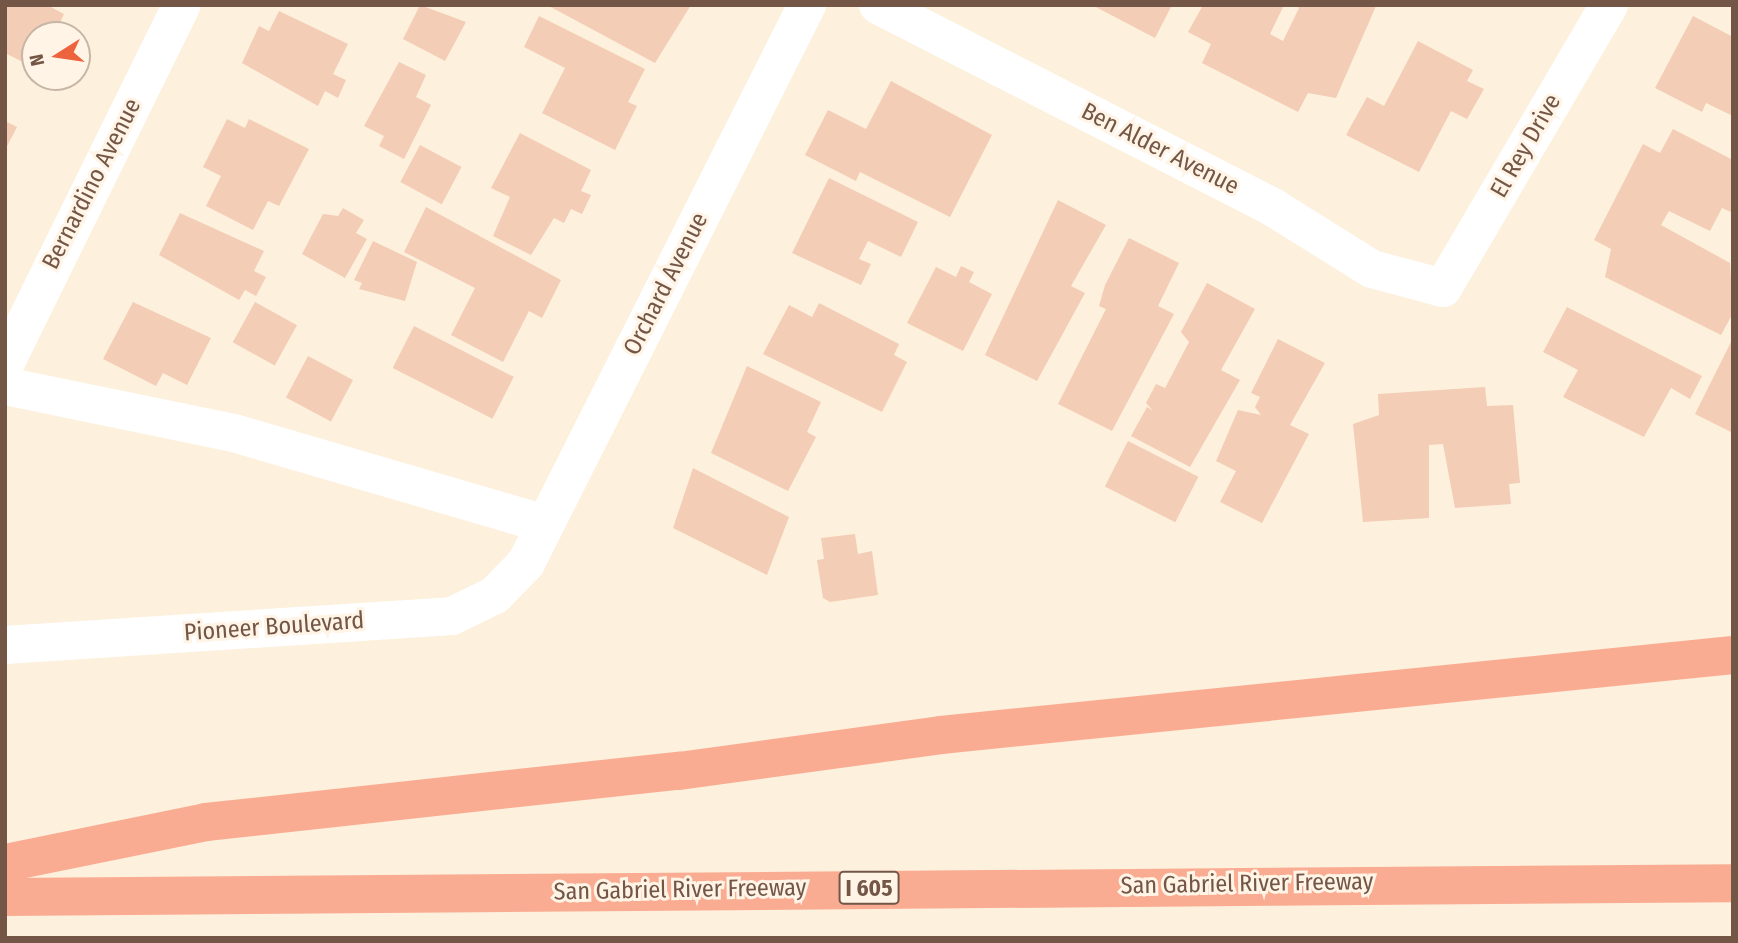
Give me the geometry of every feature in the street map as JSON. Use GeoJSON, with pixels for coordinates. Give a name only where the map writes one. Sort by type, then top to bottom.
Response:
{"type":"FeatureCollection","features":[{"type":"Feature","properties":{"kind":"highway"},"geometry":{"type":"LineString","coordinates":[[5,863],[206,822],[679,771],[941,735],[1733,655]]}},
{"type":"Feature","properties":{"kind":"highway"},"geometry":{"type":"LineString","coordinates":[[1608,881],[1733,866]]}},
{"type":"Feature","properties":{"kind":"highway","name":"San Gabriel River Freeway"},"geometry":{"type":"LineString","coordinates":[[5,897],[1608,881],[1733,883]]}},
{"type":"Feature","properties":{"kind":"street","name":"Bernardino Avenue"},"geometry":{"type":"LineString","coordinates":[[5,364],[182,5]]}},
{"type":"Feature","properties":{"kind":"street","name":"Orchard Avenue"},"geometry":{"type":"LineString","coordinates":[[526,563],[807,5]]}},
{"type":"Feature","properties":{"kind":"street","name":"Ben Alder Avenue"},"geometry":{"type":"LineString","coordinates":[[878,5],[1274,208],[1372,269],[1443,288]]}},
{"type":"Feature","properties":{"kind":"street","name":"El Rey Drive"},"geometry":{"type":"LineString","coordinates":[[1443,288],[1609,5]]}},
{"type":"Feature","properties":{"kind":"street"},"geometry":{"type":"LineString","coordinates":[[5,386],[234,433],[545,524]]}},
{"type":"Feature","properties":{"kind":"street","name":"Pioneer Boulevard"},"geometry":{"type":"LineString","coordinates":[[5,645],[452,616],[495,595],[526,563]]}},
{"type":"Feature","properties":{"kind":"building"},"geometry":{"type":"Polygon","coordinates":[[[5,5],[47,5],[64,14],[61,21],[21,21],[21,61],[5,53],[5,5]]]}},
{"type":"Feature","properties":{"kind":"building"},"geometry":{"type":"Polygon","coordinates":[[[420,5],[466,22],[445,61],[403,39],[420,5]]]}},
{"type":"Feature","properties":{"kind":"building"},"geometry":{"type":"Polygon","coordinates":[[[547,5],[691,5],[655,63],[547,5]]]}},
{"type":"Feature","properties":{"kind":"building"},"geometry":{"type":"Polygon","coordinates":[[[1092,5],[1172,5],[1155,38],[1092,5]]]}},
{"type":"Feature","properties":{"kind":"building"},"geometry":{"type":"Polygon","coordinates":[[[1203,5],[1284,5],[1270,34],[1283,41],[1299,8],[1295,5],[1376,6],[1336,98],[1308,93],[1298,112],[1202,63],[1211,44],[1188,32],[1203,5]]]}},
{"type":"Feature","properties":{"kind":"building"},"geometry":{"type":"Polygon","coordinates":[[[279,11],[348,44],[333,74],[346,80],[338,98],[325,91],[318,106],[242,63],[259,26],[269,31],[279,11]]]}},
{"type":"Feature","properties":{"kind":"building"},"geometry":{"type":"Polygon","coordinates":[[[539,16],[645,69],[628,102],[637,106],[615,150],[542,113],[565,68],[524,47],[539,16]]]}},
{"type":"Feature","properties":{"kind":"building"},"geometry":{"type":"Polygon","coordinates":[[[1693,16],[1733,37],[1733,116],[1706,103],[1702,112],[1655,88],[1693,16]]]}},
{"type":"Feature","properties":{"kind":"building"},"geometry":{"type":"Polygon","coordinates":[[[1418,41],[1473,70],[1467,81],[1484,89],[1467,119],[1451,111],[1419,172],[1346,135],[1367,97],[1384,106],[1418,41]]]}},
{"type":"Feature","properties":{"kind":"building"},"geometry":{"type":"Polygon","coordinates":[[[399,62],[426,75],[416,97],[431,105],[404,159],[379,146],[384,136],[364,126],[399,62]]]}},
{"type":"Feature","properties":{"kind":"building"},"geometry":{"type":"Polygon","coordinates":[[[891,81],[992,135],[950,217],[860,172],[856,181],[805,155],[828,110],[866,129],[891,81]]]}},
{"type":"Feature","properties":{"kind":"building"},"geometry":{"type":"Polygon","coordinates":[[[227,119],[245,128],[249,119],[309,149],[279,206],[268,201],[253,230],[206,206],[221,176],[203,167],[227,119]]]}},
{"type":"Feature","properties":{"kind":"building"},"geometry":{"type":"Polygon","coordinates":[[[5,121],[17,127],[5,150],[5,121]]]}},
{"type":"Feature","properties":{"kind":"building"},"geometry":{"type":"Polygon","coordinates":[[[1673,129],[1733,160],[1733,213],[1722,208],[1710,231],[1669,211],[1661,225],[1730,263],[1733,313],[1721,335],[1605,277],[1611,249],[1594,240],[1643,144],[1660,153],[1673,129]]]}},
{"type":"Feature","properties":{"kind":"building"},"geometry":{"type":"Polygon","coordinates":[[[520,133],[591,170],[581,191],[591,195],[582,214],[571,209],[564,223],[554,218],[531,255],[493,236],[510,197],[491,188],[520,133]]]}},
{"type":"Feature","properties":{"kind":"building"},"geometry":{"type":"Polygon","coordinates":[[[420,145],[461,167],[442,204],[400,182],[420,145]]]}},
{"type":"Feature","properties":{"kind":"building"},"geometry":{"type":"Polygon","coordinates":[[[829,178],[918,222],[901,257],[868,241],[859,259],[871,264],[861,285],[792,253],[829,178]]]}},
{"type":"Feature","properties":{"kind":"building"},"geometry":{"type":"Polygon","coordinates":[[[1058,200],[1106,225],[1071,286],[1085,293],[1037,381],[985,355],[1058,200]]]}},
{"type":"Feature","properties":{"kind":"building"},"geometry":{"type":"Polygon","coordinates":[[[426,207],[561,280],[542,318],[529,311],[503,362],[451,335],[475,288],[404,252],[426,207]]]}},
{"type":"Feature","properties":{"kind":"building"},"geometry":{"type":"Polygon","coordinates":[[[343,208],[364,220],[356,233],[367,239],[345,278],[302,254],[323,214],[338,216],[343,208]]]}},
{"type":"Feature","properties":{"kind":"building"},"geometry":{"type":"Polygon","coordinates":[[[180,213],[264,251],[254,271],[266,277],[256,296],[245,290],[239,300],[159,255],[180,213]]]}},
{"type":"Feature","properties":{"kind":"building"},"geometry":{"type":"Polygon","coordinates":[[[1129,238],[1179,263],[1158,306],[1174,314],[1112,431],[1058,404],[1106,309],[1099,306],[1105,285],[1129,238]]]}},
{"type":"Feature","properties":{"kind":"building"},"geometry":{"type":"Polygon","coordinates":[[[373,241],[417,262],[405,301],[359,289],[362,283],[354,280],[373,241]]]}},
{"type":"Feature","properties":{"kind":"building"},"geometry":{"type":"Polygon","coordinates":[[[961,266],[974,272],[969,282],[992,294],[963,351],[907,323],[936,267],[956,277],[961,266]]]}},
{"type":"Feature","properties":{"kind":"building"},"geometry":{"type":"Polygon","coordinates":[[[1207,283],[1255,309],[1221,370],[1240,380],[1190,467],[1131,436],[1147,407],[1153,411],[1146,403],[1156,384],[1165,388],[1189,342],[1181,332],[1207,283]]]}},
{"type":"Feature","properties":{"kind":"building"},"geometry":{"type":"Polygon","coordinates":[[[133,302],[211,338],[187,385],[163,373],[156,386],[103,359],[133,302]]]}},
{"type":"Feature","properties":{"kind":"building"},"geometry":{"type":"Polygon","coordinates":[[[255,302],[297,325],[275,366],[233,342],[255,302]]]}},
{"type":"Feature","properties":{"kind":"building"},"geometry":{"type":"Polygon","coordinates":[[[819,303],[899,344],[894,355],[907,362],[882,412],[763,354],[789,305],[812,317],[819,303]]]}},
{"type":"Feature","properties":{"kind":"building"},"geometry":{"type":"Polygon","coordinates":[[[1567,307],[1702,376],[1690,399],[1671,388],[1644,437],[1563,397],[1578,370],[1543,352],[1567,307]]]}},
{"type":"Feature","properties":{"kind":"building"},"geometry":{"type":"Polygon","coordinates":[[[414,326],[514,377],[492,419],[393,368],[414,326]]]}},
{"type":"Feature","properties":{"kind":"building"},"geometry":{"type":"Polygon","coordinates":[[[1733,338],[1733,433],[1695,414],[1733,338]]]}},
{"type":"Feature","properties":{"kind":"building"},"geometry":{"type":"Polygon","coordinates":[[[1278,339],[1325,363],[1290,425],[1309,434],[1262,523],[1220,502],[1236,471],[1216,461],[1238,410],[1261,415],[1255,407],[1260,397],[1251,393],[1278,339]]]}},
{"type":"Feature","properties":{"kind":"building"},"geometry":{"type":"Polygon","coordinates":[[[308,356],[353,380],[331,421],[286,397],[308,356]]]}},
{"type":"Feature","properties":{"kind":"building"},"geometry":{"type":"Polygon","coordinates":[[[747,366],[821,402],[807,432],[816,437],[788,491],[711,453],[747,366]]]}},
{"type":"Feature","properties":{"kind":"building"},"geometry":{"type":"Polygon","coordinates":[[[1485,387],[1487,406],[1513,405],[1520,483],[1509,484],[1511,504],[1455,508],[1443,444],[1429,445],[1429,518],[1363,522],[1353,424],[1379,415],[1378,394],[1485,387]]]}},
{"type":"Feature","properties":{"kind":"building"},"geometry":{"type":"Polygon","coordinates":[[[1128,441],[1198,477],[1175,522],[1105,486],[1128,441]]]}},
{"type":"Feature","properties":{"kind":"building"},"geometry":{"type":"Polygon","coordinates":[[[693,468],[789,517],[767,575],[673,528],[693,468]]]}},
{"type":"Feature","properties":{"kind":"building"},"geometry":{"type":"Polygon","coordinates":[[[855,534],[858,554],[872,551],[878,595],[830,602],[823,598],[817,560],[824,559],[821,538],[855,534]]]}}]}
